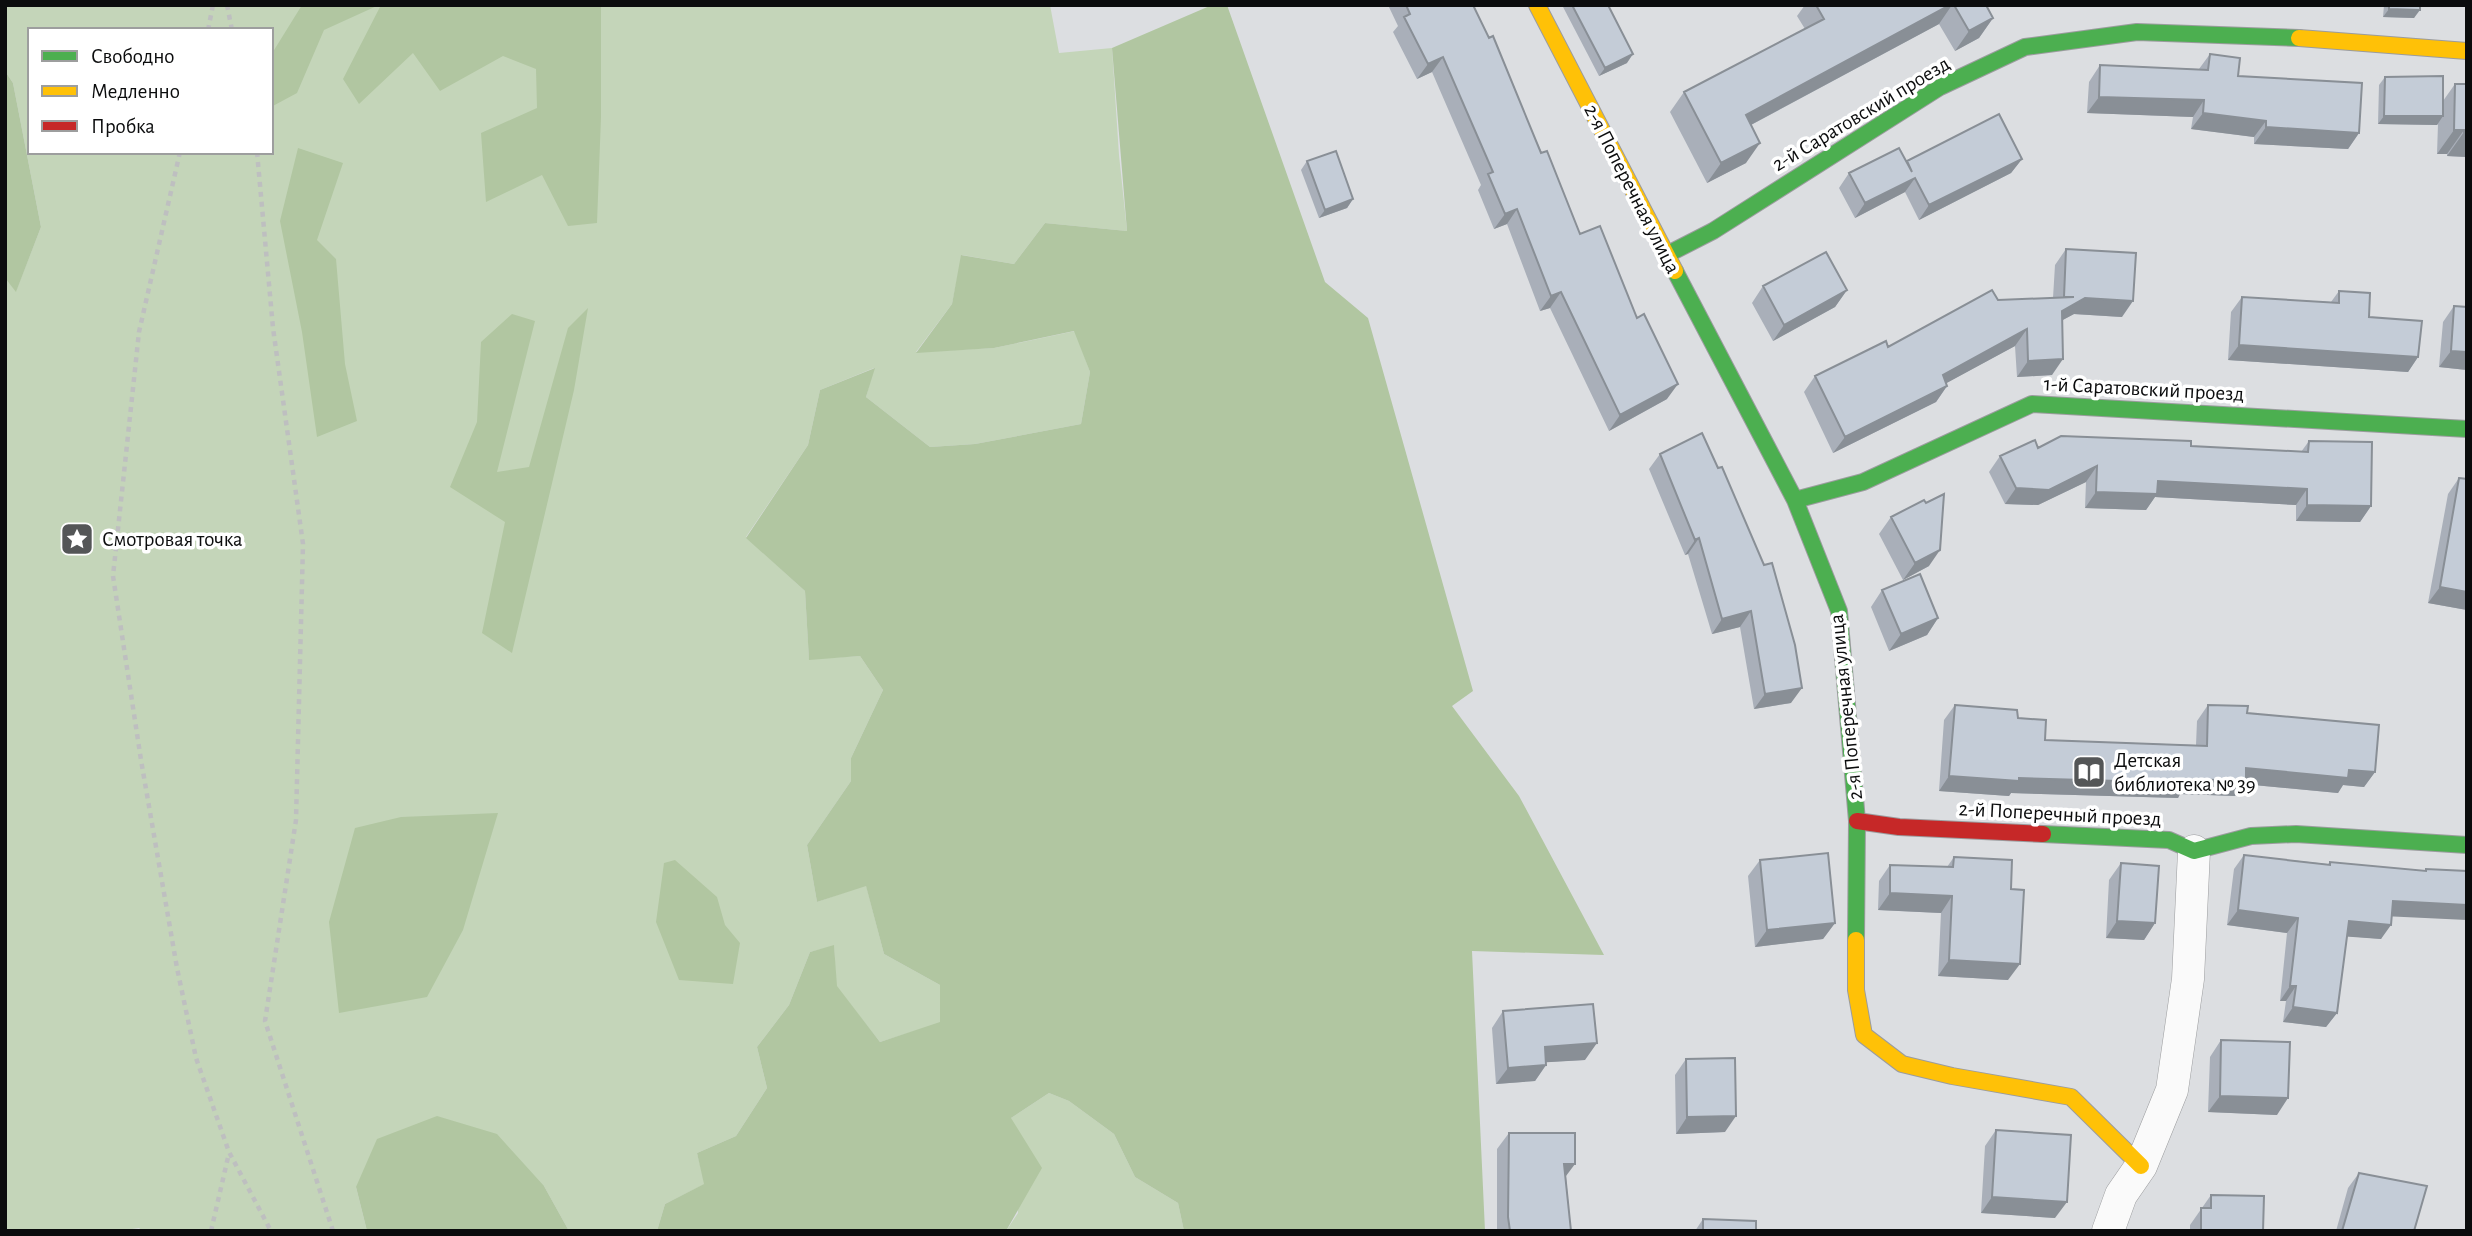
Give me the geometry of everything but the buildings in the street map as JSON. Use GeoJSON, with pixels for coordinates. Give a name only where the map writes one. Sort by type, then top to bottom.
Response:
{"type":"FeatureCollection","features":[{"type":"Feature","properties":{"kind":"street","name":"2-я Поперечная улица"},"geometry":{"type":"LineString","coordinates":[[1537,5],[1795,500],[1839,611],[1857,821],[1856,990],[1864,1035],[1902,1065],[2071,1097],[2141,1166]]}},
{"type":"Feature","properties":{"kind":"street","name":"2-й Саратовский проезд"},"geometry":{"type":"LineString","coordinates":[[1666,255],[1713,231],[1940,87],[2025,47],[2137,32],[2332,39],[2467,51]]}},
{"type":"Feature","properties":{"kind":"street","name":"1-й Саратовский проезд"},"geometry":{"type":"LineString","coordinates":[[1795,500],[1863,482],[2032,404],[2467,429]]}},
{"type":"Feature","properties":{"kind":"street","name":"2-й Поперечный проезд"},"geometry":{"type":"LineString","coordinates":[[1857,821],[1899,827],[2169,840],[2194,851]]}},
{"type":"Feature","properties":{"kind":"street"},"geometry":{"type":"LineString","coordinates":[[2108,1231],[2121,1195],[2141,1166],[2172,1090],[2188,979],[2194,851],[2251,836],[2296,834],[2467,845]]}},
{"type":"Feature","properties":{"kind":"path"},"geometry":{"type":"LineString","coordinates":[[208,28],[213,5]]}},
{"type":"Feature","properties":{"kind":"path"},"geometry":{"type":"LineString","coordinates":[[226,5],[232,28]]}},
{"type":"Feature","properties":{"kind":"path"},"geometry":{"type":"LineString","coordinates":[[180,154],[139,332],[113,576],[141,760],[177,968],[196,1058],[229,1152],[271,1231]]}},
{"type":"Feature","properties":{"kind":"path"},"geometry":{"type":"LineString","coordinates":[[257,154],[273,328],[303,544],[296,820],[265,1021],[333,1231]]}},
{"type":"Feature","properties":{"kind":"path"},"geometry":{"type":"LineString","coordinates":[[211,1231],[229,1152]]}},
{"type":"Feature","properties":{"kind":"green space"},"geometry":{"type":"Polygon","coordinates":[[[5,5],[1050,5],[1059,53],[1112,48],[1127,231],[1045,223],[1014,264],[962,255],[952,304],[916,352],[994,348],[1075,331],[1090,372],[1081,424],[975,444],[930,447],[866,397],[874,368],[820,390],[808,445],[746,537],[805,591],[809,659],[860,656],[883,690],[851,758],[851,781],[807,845],[817,902],[866,885],[884,954],[940,985],[940,1023],[880,1042],[836,986],[834,946],[810,952],[789,1005],[757,1047],[767,1088],[736,1136],[697,1153],[705,1184],[665,1204],[657,1231],[569,1231],[544,1186],[356,1187],[367,1231],[143,1231],[139,1228],[119,1231],[5,1231],[5,278],[16,291],[41,227],[13,83],[5,71],[5,5]]]}},
{"type":"Feature","properties":{"kind":"green space"},"geometry":{"type":"Polygon","coordinates":[[[302,5],[379,5],[324,30],[297,93],[273,106],[273,52],[302,5]]]}},
{"type":"Feature","properties":{"kind":"green space"},"geometry":{"type":"Polygon","coordinates":[[[381,5],[601,5],[597,223],[568,226],[542,175],[486,202],[481,133],[537,108],[536,69],[503,56],[440,91],[413,53],[359,104],[343,79],[381,5]]]}},
{"type":"Feature","properties":{"kind":"green space"},"geometry":{"type":"Polygon","coordinates":[[[1212,5],[1227,5],[1325,282],[1368,318],[1473,691],[1452,706],[1519,796],[1604,955],[1472,951],[1485,1231],[1184,1231],[1178,1203],[1135,1177],[1114,1134],[1069,1101],[1049,1093],[1011,1118],[1042,1168],[1006,1231],[657,1231],[665,1204],[704,1184],[697,1153],[736,1136],[767,1088],[757,1047],[789,1005],[810,952],[834,945],[837,986],[880,1042],[940,1022],[940,985],[884,954],[866,886],[817,902],[807,845],[851,781],[851,758],[883,690],[860,656],[809,660],[805,591],[746,538],[808,445],[820,390],[875,368],[866,397],[930,447],[975,444],[1081,424],[1090,372],[1074,331],[994,348],[916,353],[952,304],[961,255],[1014,264],[1045,223],[1127,231],[1112,48],[1212,5]]]}},
{"type":"Feature","properties":{"kind":"green space"},"geometry":{"type":"Polygon","coordinates":[[[5,71],[13,83],[41,227],[16,292],[5,278],[5,71]]]}},
{"type":"Feature","properties":{"kind":"green space"},"geometry":{"type":"Polygon","coordinates":[[[298,148],[343,163],[317,240],[336,259],[345,364],[357,421],[317,437],[302,332],[280,221],[298,148]]]}},
{"type":"Feature","properties":{"kind":"green space"},"geometry":{"type":"Polygon","coordinates":[[[588,308],[574,390],[512,653],[482,633],[505,522],[450,487],[477,422],[481,342],[512,314],[535,321],[497,472],[529,467],[568,328],[588,308]]]}},
{"type":"Feature","properties":{"kind":"green space"},"geometry":{"type":"Polygon","coordinates":[[[498,813],[463,930],[427,997],[339,1013],[329,922],[355,828],[401,817],[498,813]]]}},
{"type":"Feature","properties":{"kind":"green space"},"geometry":{"type":"Polygon","coordinates":[[[675,860],[717,897],[725,925],[740,943],[733,984],[679,980],[656,922],[664,863],[675,860]]]}},
{"type":"Feature","properties":{"kind":"green space"},"geometry":{"type":"Polygon","coordinates":[[[1049,1093],[1069,1101],[1114,1134],[1135,1177],[1178,1203],[1184,1231],[1006,1231],[1018,1213],[1011,1118],[1049,1093]]]}},
{"type":"Feature","properties":{"kind":"green space"},"geometry":{"type":"Polygon","coordinates":[[[437,1116],[497,1134],[544,1186],[569,1231],[367,1231],[356,1187],[377,1139],[437,1116]]]}},
{"type":"Feature","properties":{"kind":"traffic: fast"},"geometry":{"type":"LineString","coordinates":[[1666,255],[1713,231],[1940,87],[2025,47],[2137,32],[2299,38]]}},
{"type":"Feature","properties":{"kind":"traffic: fast"},"geometry":{"type":"LineString","coordinates":[[1675,271],[1795,500],[1839,611],[1857,821],[1856,940]]}},
{"type":"Feature","properties":{"kind":"traffic: fast"},"geometry":{"type":"LineString","coordinates":[[1795,500],[1863,482],[2032,404],[2467,429]]}},
{"type":"Feature","properties":{"kind":"traffic: fast"},"geometry":{"type":"LineString","coordinates":[[2043,834],[2169,840],[2194,851],[2251,836],[2296,834],[2467,845]]}},
{"type":"Feature","properties":{"kind":"traffic: slow"},"geometry":{"type":"LineString","coordinates":[[1537,5],[1675,271]]}},
{"type":"Feature","properties":{"kind":"traffic: slow"},"geometry":{"type":"LineString","coordinates":[[2299,38],[2467,51]]}},
{"type":"Feature","properties":{"kind":"traffic: slow"},"geometry":{"type":"LineString","coordinates":[[1856,940],[1856,990],[1864,1035],[1902,1064],[1952,1076],[2071,1097],[2141,1166]]}},
{"type":"Feature","properties":{"kind":"traffic: jam"},"geometry":{"type":"LineString","coordinates":[[1857,821],[1899,827],[2043,834]]}},
{"type":"Feature","properties":{"kind":"place","name":"Смотровая точка"},"geometry":{"type":"Point","coordinates":[77,539]}},
{"type":"Feature","properties":{"kind":"place","name":"Детская библиотека № 39"},"geometry":{"type":"Point","coordinates":[2089,772]}}]}
